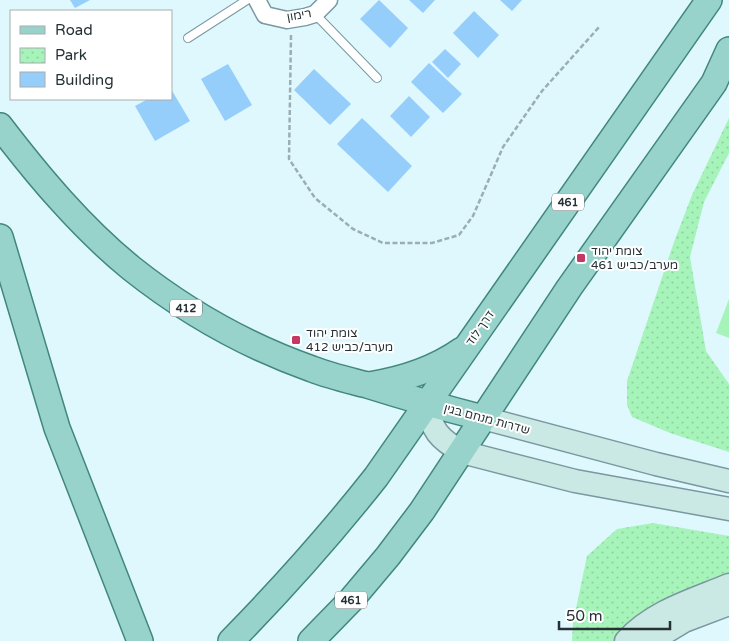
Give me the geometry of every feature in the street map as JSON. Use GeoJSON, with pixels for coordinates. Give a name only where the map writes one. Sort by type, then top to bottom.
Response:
{"type":"FeatureCollection","features":[{"type":"Feature","properties":{"kind":"main road","name":"דרך לוד"},"geometry":{"type":"LineString","coordinates":[[232,641],[301,567],[376,477],[709,0]]}},
{"type":"Feature","properties":{"kind":"main road","name":"461"},"geometry":{"type":"LineString","coordinates":[[312,641],[351,600],[422,511],[569,288],[714,83],[729,50]]}},
{"type":"Feature","properties":{"kind":"main road","name":"412"},"geometry":{"type":"LineString","coordinates":[[0,126],[36,173],[78,218],[130,267],[177,302],[218,327],[312,370],[427,403]]}},
{"type":"Feature","properties":{"kind":"main road"},"geometry":{"type":"LineString","coordinates":[[0,237],[57,428],[140,641]]}},
{"type":"Feature","properties":{"kind":"main road"},"geometry":{"type":"LineString","coordinates":[[367,386],[425,370],[451,358],[466,348]]}},
{"type":"Feature","properties":{"kind":"main road","name":"שדרות מנחם בגין"},"geometry":{"type":"LineString","coordinates":[[427,403],[483,418]]}},
{"type":"Feature","properties":{"kind":"street","name":"רימון"},"geometry":{"type":"LineString","coordinates":[[257,0],[265,15],[287,20],[315,14],[329,0]]}},
{"type":"Feature","properties":{"kind":"street","name":"שדרות מנחם בגין"},"geometry":{"type":"LineString","coordinates":[[427,403],[429,418],[437,434],[447,444],[462,452],[575,481],[729,509]]}},
{"type":"Feature","properties":{"kind":"street","name":"שדרות מנחם בגין"},"geometry":{"type":"LineString","coordinates":[[483,418],[729,482]]}},
{"type":"Feature","properties":{"kind":"street"},"geometry":{"type":"LineString","coordinates":[[626,641],[648,622],[668,609],[729,585]]}},
{"type":"Feature","properties":{"kind":"street"},"geometry":{"type":"LineString","coordinates":[[651,641],[684,621],[729,604]]}},
{"type":"Feature","properties":{"kind":"lane"},"geometry":{"type":"LineString","coordinates":[[188,38],[247,0]]}},
{"type":"Feature","properties":{"kind":"lane"},"geometry":{"type":"LineString","coordinates":[[315,14],[377,78]]}},
{"type":"Feature","properties":{"kind":"path"},"geometry":{"type":"LineString","coordinates":[[292,19],[289,65],[289,159],[315,198],[353,228],[383,243],[432,243],[459,235],[473,216],[503,147],[542,91],[600,26]]}},
{"type":"Feature","properties":{"kind":"green space"},"geometry":{"type":"Polygon","coordinates":[[[729,118],[729,153],[704,202],[690,257],[706,351],[729,384],[729,452],[670,433],[632,417],[627,405],[627,381],[692,195],[729,118]]]}},
{"type":"Feature","properties":{"kind":"green space"},"geometry":{"type":"Polygon","coordinates":[[[729,299],[729,338],[716,333],[729,299]]]}},
{"type":"Feature","properties":{"kind":"green space"},"geometry":{"type":"Polygon","coordinates":[[[653,523],[729,536],[729,577],[694,586],[658,605],[629,623],[614,641],[572,641],[573,623],[587,556],[617,529],[653,523]]]}},
{"type":"Feature","properties":{"kind":"building"},"geometry":{"type":"Polygon","coordinates":[[[70,0],[90,0],[75,8],[70,0]]]}},
{"type":"Feature","properties":{"kind":"building"},"geometry":{"type":"Polygon","coordinates":[[[379,0],[408,28],[390,48],[360,19],[379,0]]]}},
{"type":"Feature","properties":{"kind":"building"},"geometry":{"type":"Polygon","coordinates":[[[409,0],[435,0],[423,13],[409,0]]]}},
{"type":"Feature","properties":{"kind":"building"},"geometry":{"type":"Polygon","coordinates":[[[500,0],[522,0],[512,11],[500,0]]]}},
{"type":"Feature","properties":{"kind":"building"},"geometry":{"type":"Polygon","coordinates":[[[474,11],[499,35],[478,58],[453,33],[474,11]]]}},
{"type":"Feature","properties":{"kind":"building"},"geometry":{"type":"Polygon","coordinates":[[[445,49],[461,64],[448,78],[432,62],[445,49]]]}},
{"type":"Feature","properties":{"kind":"building"},"geometry":{"type":"Polygon","coordinates":[[[429,63],[462,94],[443,113],[411,82],[429,63]]]}},
{"type":"Feature","properties":{"kind":"building"},"geometry":{"type":"Polygon","coordinates":[[[228,64],[252,105],[225,121],[201,79],[228,64]]]}},
{"type":"Feature","properties":{"kind":"building"},"geometry":{"type":"Polygon","coordinates":[[[314,69],[351,104],[330,125],[294,90],[314,69]]]}},
{"type":"Feature","properties":{"kind":"building"},"geometry":{"type":"Polygon","coordinates":[[[172,91],[190,121],[155,141],[135,106],[146,100],[172,100],[172,91]]]}},
{"type":"Feature","properties":{"kind":"building"},"geometry":{"type":"Polygon","coordinates":[[[409,96],[430,117],[411,137],[390,116],[409,96]]]}},
{"type":"Feature","properties":{"kind":"building"},"geometry":{"type":"Polygon","coordinates":[[[362,118],[412,166],[388,192],[337,144],[362,118]]]}},
{"type":"Feature","properties":{"kind":"place","name":"צומת יהוד מערב/כביש 461"},"geometry":{"type":"Point","coordinates":[581,258]}},
{"type":"Feature","properties":{"kind":"place","name":"צומת יהוד מערב/כביש 412"},"geometry":{"type":"Point","coordinates":[296,340]}}]}
